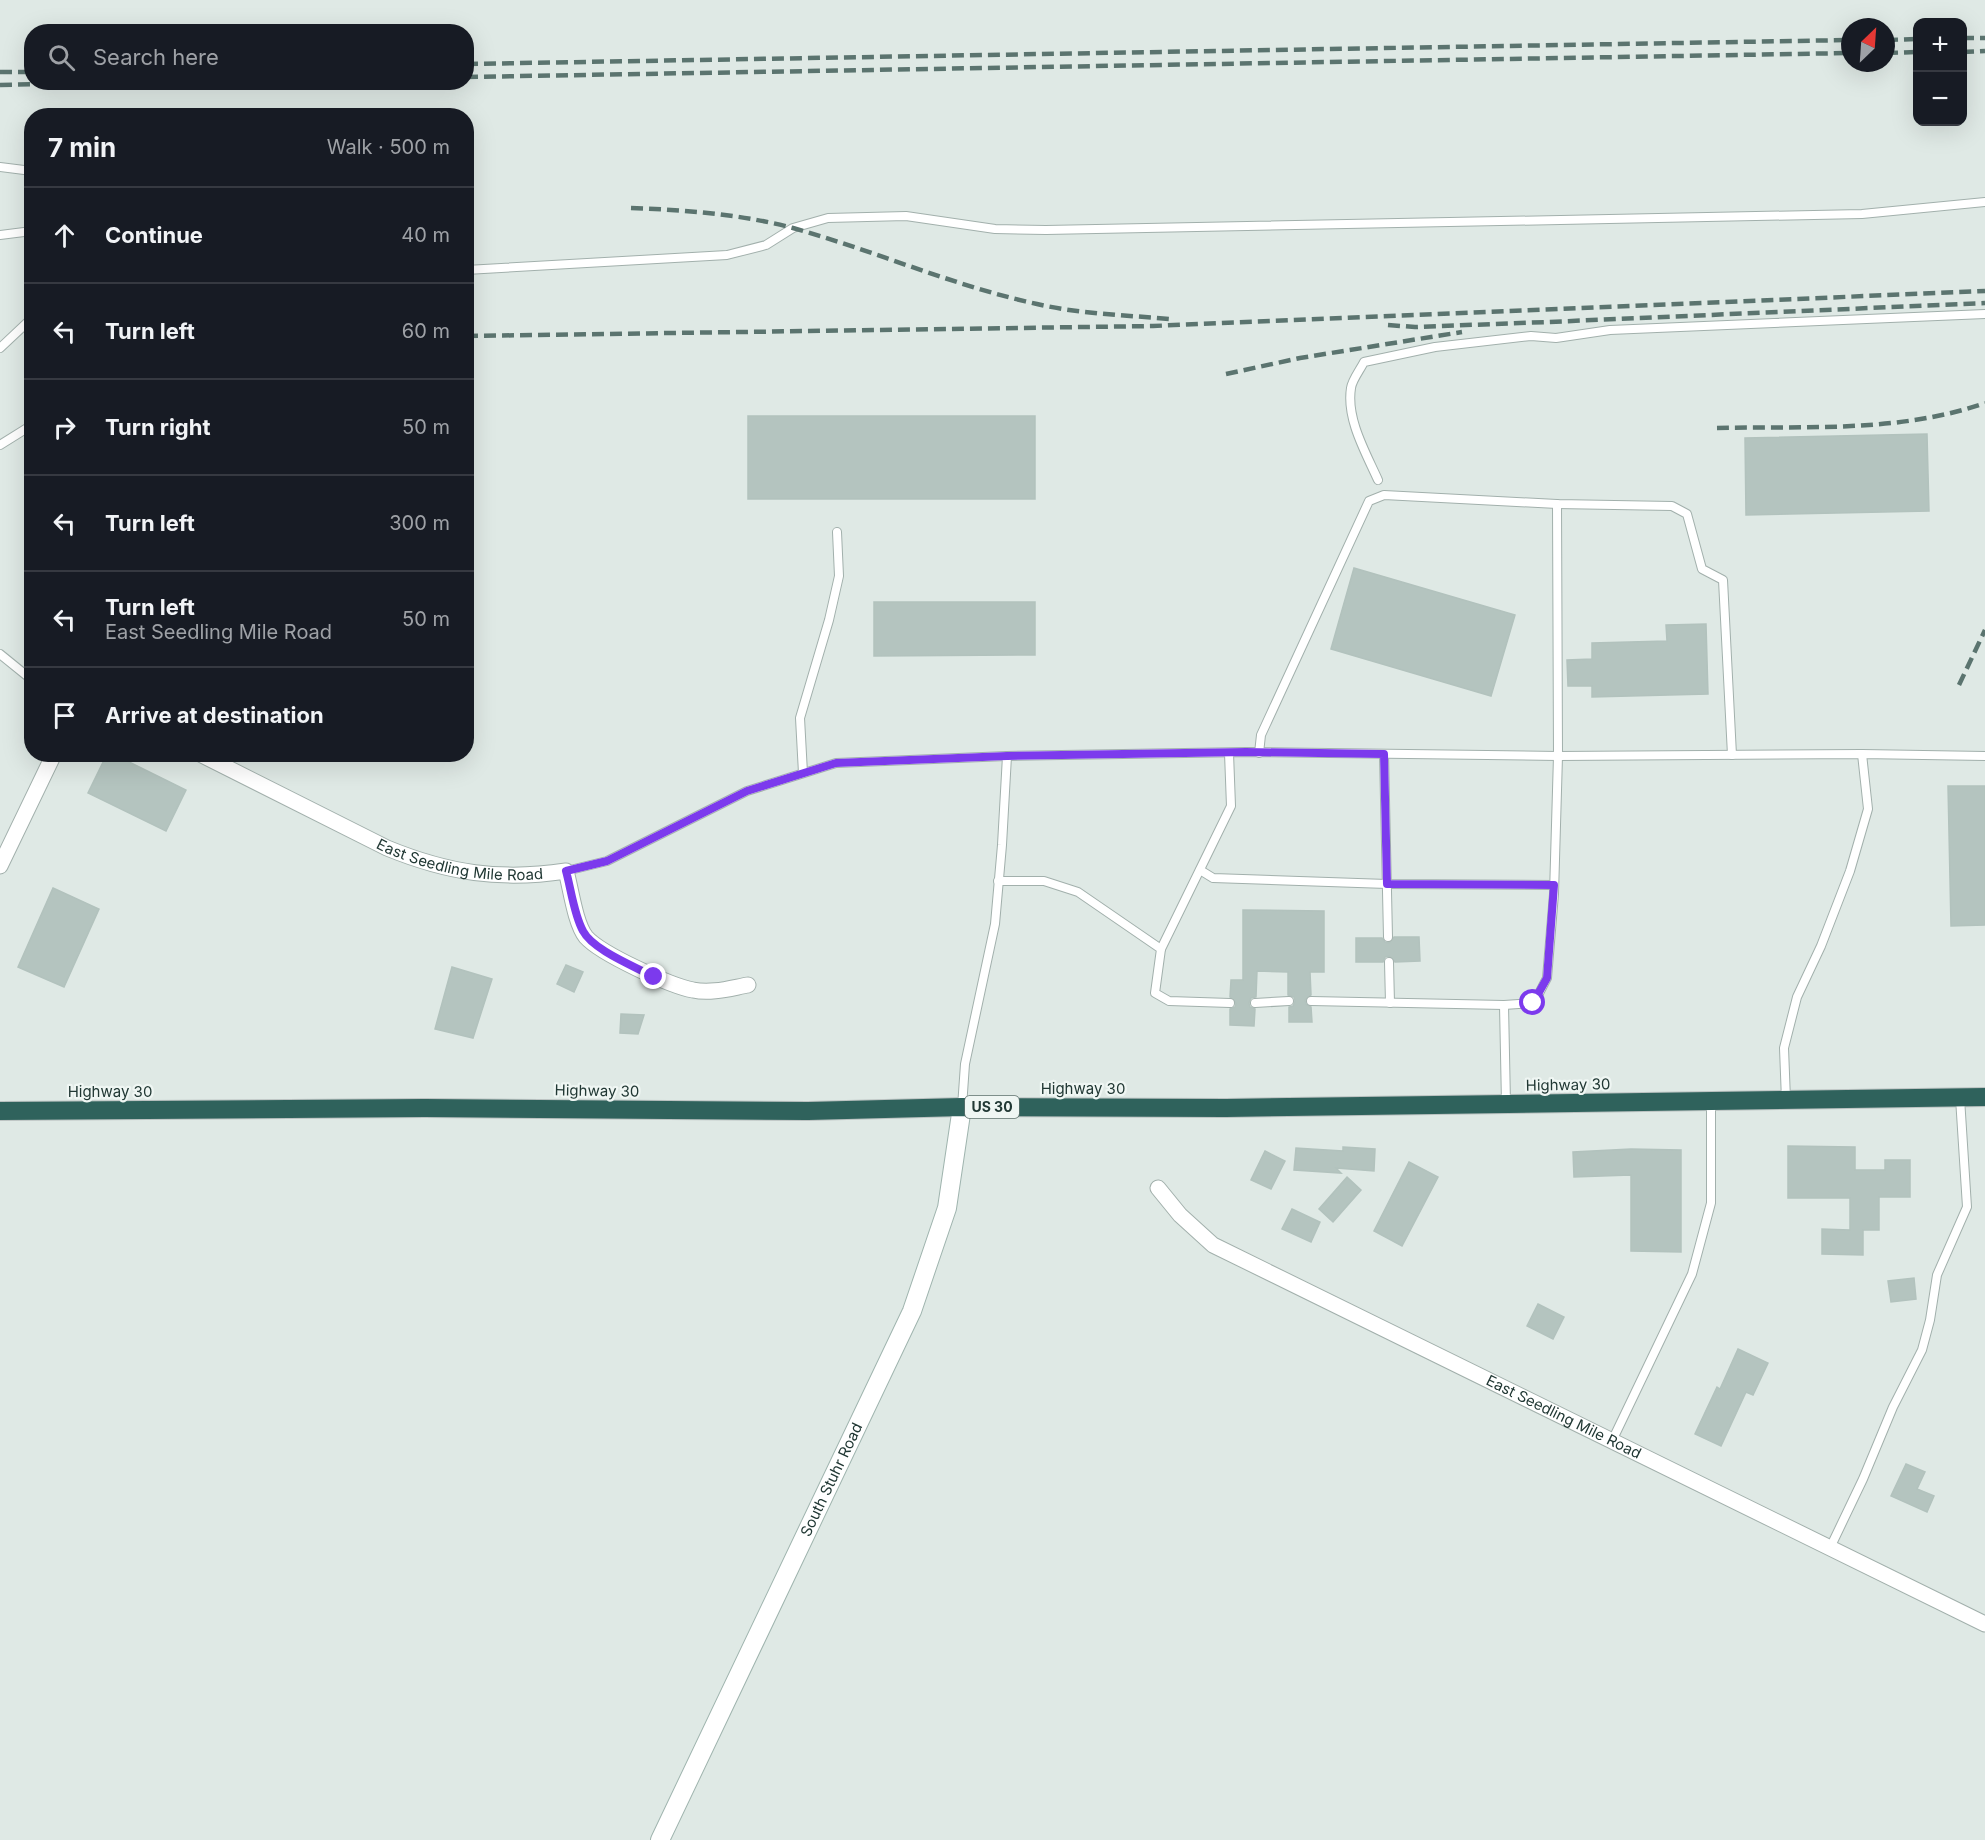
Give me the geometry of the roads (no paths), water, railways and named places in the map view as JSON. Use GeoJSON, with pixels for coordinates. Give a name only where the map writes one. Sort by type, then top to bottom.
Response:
{"type":"FeatureCollection","features":[{"type":"Feature","properties":{"kind":"highway","name":"Highway 30"},"geometry":{"type":"LineString","coordinates":[[0,1111],[425,1108],[808,1111],[962,1107],[1226,1108],[1985,1097]]}},
{"type":"Feature","properties":{"kind":"main road","name":"South Stuhr Road"},"geometry":{"type":"LineString","coordinates":[[660,1840],[912,1311],[947,1208],[962,1107]]}},
{"type":"Feature","properties":{"kind":"street"},"geometry":{"type":"LineString","coordinates":[[0,866],[50,762]]}},
{"type":"Feature","properties":{"kind":"street","name":"East Seedling Mile Road"},"geometry":{"type":"LineString","coordinates":[[216,762],[387,848],[417,860],[440,867],[504,876],[543,875],[566,871],[581,929],[597,946],[654,977],[694,991],[748,985]]}},
{"type":"Feature","properties":{"kind":"street","name":"East Seedling Mile Road"},"geometry":{"type":"LineString","coordinates":[[1158,1188],[1180,1215],[1213,1245],[1985,1624]]}},
{"type":"Feature","properties":{"kind":"lane"},"geometry":{"type":"LineString","coordinates":[[0,167],[24,170]]}},
{"type":"Feature","properties":{"kind":"lane"},"geometry":{"type":"LineString","coordinates":[[474,270],[727,255],[766,245],[793,228],[828,218],[906,216],[995,229],[1046,230],[1862,214],[1985,202]]}},
{"type":"Feature","properties":{"kind":"lane"},"geometry":{"type":"LineString","coordinates":[[0,235],[24,232]]}},
{"type":"Feature","properties":{"kind":"lane"},"geometry":{"type":"LineString","coordinates":[[1378,480],[1358,434],[1351,407],[1351,387],[1364,362],[1384,356],[1435,347],[1532,336],[1556,338],[1610,330],[1985,314]]}},
{"type":"Feature","properties":{"kind":"lane"},"geometry":{"type":"LineString","coordinates":[[0,348],[24,326]]}},
{"type":"Feature","properties":{"kind":"lane"},"geometry":{"type":"LineString","coordinates":[[0,445],[24,430]]}},
{"type":"Feature","properties":{"kind":"lane"},"geometry":{"type":"LineString","coordinates":[[1259,753],[1260,735],[1369,501],[1384,495],[1557,504],[1672,506],[1687,514],[1702,569],[1723,580],[1732,755]]}},
{"type":"Feature","properties":{"kind":"lane"},"geometry":{"type":"LineString","coordinates":[[1311,1001],[1503,1005],[1533,1003],[1547,978],[1554,885],[1558,756],[1557,504]]}},
{"type":"Feature","properties":{"kind":"lane"},"geometry":{"type":"LineString","coordinates":[[803,773],[800,718],[829,620],[839,576],[837,532]]}},
{"type":"Feature","properties":{"kind":"lane"},"geometry":{"type":"LineString","coordinates":[[0,654],[24,674]]}},
{"type":"Feature","properties":{"kind":"lane"},"geometry":{"type":"LineString","coordinates":[[1229,753],[1231,806],[1161,949],[1155,993],[1168,1001],[1230,1003]]}},
{"type":"Feature","properties":{"kind":"lane"},"geometry":{"type":"LineString","coordinates":[[566,871],[607,861],[747,791],[836,763],[1007,756],[1229,753],[1985,756]]}},
{"type":"Feature","properties":{"kind":"lane"},"geometry":{"type":"LineString","coordinates":[[1384,754],[1388,938]]}},
{"type":"Feature","properties":{"kind":"lane"},"geometry":{"type":"LineString","coordinates":[[1786,1100],[1784,1048],[1797,997],[1821,946],[1846,882],[1868,809],[1862,754]]}},
{"type":"Feature","properties":{"kind":"lane"},"geometry":{"type":"LineString","coordinates":[[962,1107],[965,1064],[994,924],[1007,756]]}},
{"type":"Feature","properties":{"kind":"lane"},"geometry":{"type":"LineString","coordinates":[[1200,870],[1213,878],[1387,884],[1554,885]]}},
{"type":"Feature","properties":{"kind":"lane"},"geometry":{"type":"LineString","coordinates":[[999,881],[1044,881],[1078,892],[1161,949]]}},
{"type":"Feature","properties":{"kind":"lane"},"geometry":{"type":"LineString","coordinates":[[1389,962],[1390,1003]]}},
{"type":"Feature","properties":{"kind":"lane"},"geometry":{"type":"LineString","coordinates":[[1255,1003],[1288,1001]]}},
{"type":"Feature","properties":{"kind":"lane"},"geometry":{"type":"LineString","coordinates":[[1503,1005],[1506,1104]]}},
{"type":"Feature","properties":{"kind":"lane"},"geometry":{"type":"LineString","coordinates":[[1830,1548],[1863,1479],[1893,1407],[1922,1350],[1930,1320],[1937,1275],[1967,1207],[1959,1097]]}},
{"type":"Feature","properties":{"kind":"lane"},"geometry":{"type":"LineString","coordinates":[[1612,1441],[1692,1274],[1711,1203],[1711,1101]]}},
{"type":"Feature","properties":{"kind":"railway"},"geometry":{"type":"LineString","coordinates":[[1967,38],[1985,38]]}},
{"type":"Feature","properties":{"kind":"railway"},"geometry":{"type":"LineString","coordinates":[[1895,40],[1913,39]]}},
{"type":"Feature","properties":{"kind":"railway"},"geometry":{"type":"LineString","coordinates":[[474,64],[1841,40]]}},
{"type":"Feature","properties":{"kind":"railway"},"geometry":{"type":"LineString","coordinates":[[1967,52],[1985,51]]}},
{"type":"Feature","properties":{"kind":"railway"},"geometry":{"type":"LineString","coordinates":[[1895,53],[1913,52]]}},
{"type":"Feature","properties":{"kind":"railway"},"geometry":{"type":"LineString","coordinates":[[474,77],[1841,53]]}},
{"type":"Feature","properties":{"kind":"railway"},"geometry":{"type":"LineString","coordinates":[[0,72],[24,72]]}},
{"type":"Feature","properties":{"kind":"railway"},"geometry":{"type":"LineString","coordinates":[[0,85],[24,84]]}},
{"type":"Feature","properties":{"kind":"railway"},"geometry":{"type":"LineString","coordinates":[[631,208],[713,213],[773,223],[824,237],[1006,297],[1086,312],[1169,319]]}},
{"type":"Feature","properties":{"kind":"railway"},"geometry":{"type":"LineString","coordinates":[[474,336],[1153,326],[1985,291]]}},
{"type":"Feature","properties":{"kind":"railway"},"geometry":{"type":"LineString","coordinates":[[1388,325],[1415,327],[1985,303]]}},
{"type":"Feature","properties":{"kind":"railway"},"geometry":{"type":"LineString","coordinates":[[1226,374],[1300,358],[1462,332]]}},
{"type":"Feature","properties":{"kind":"railway"},"geometry":{"type":"LineString","coordinates":[[1717,428],[1886,424],[1952,413],[1985,403]]}},
{"type":"Feature","properties":{"kind":"railway"},"geometry":{"type":"LineString","coordinates":[[1959,685],[1985,630]]}}]}
